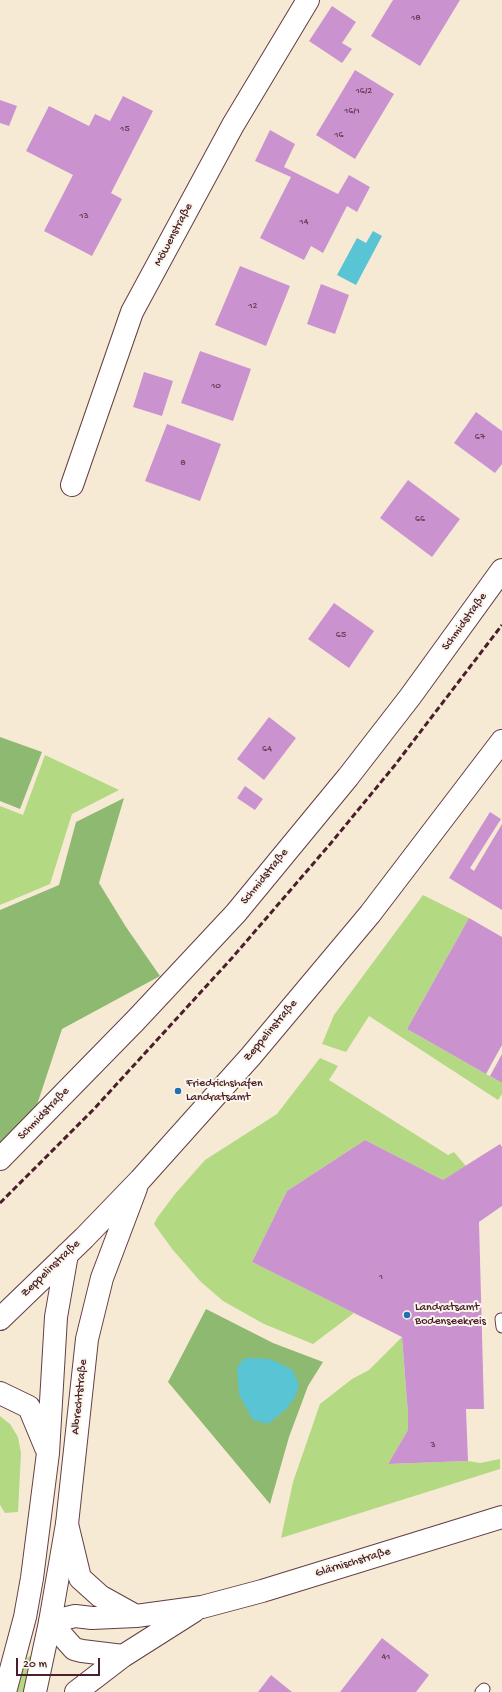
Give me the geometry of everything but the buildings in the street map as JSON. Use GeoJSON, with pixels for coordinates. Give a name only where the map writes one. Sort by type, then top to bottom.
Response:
{"type":"FeatureCollection","features":[{"type":"Feature","properties":{"kind":"street","name":"Möwenstraße"},"geometry":{"type":"LineString","coordinates":[[72,485],[132,312],[233,125],[308,0]]}},
{"type":"Feature","properties":{"kind":"street","name":"Schmidstraße"},"geometry":{"type":"LineString","coordinates":[[0,1159],[136,1020],[236,913],[348,777],[410,697],[502,570]]}},
{"type":"Feature","properties":{"kind":"street","name":"Zeppelinstraße"},"geometry":{"type":"LineString","coordinates":[[0,1319],[140,1180],[251,1056],[370,914],[502,741]]}},
{"type":"Feature","properties":{"kind":"street","name":"Albrechtstraße"},"geometry":{"type":"LineString","coordinates":[[35,1692],[50,1622],[67,1524],[86,1339],[102,1278],[140,1180]]}},
{"type":"Feature","properties":{"kind":"street"},"geometry":{"type":"LineString","coordinates":[[5,1692],[25,1617],[32,1578],[48,1453],[56,1317],[67,1254]]}},
{"type":"Feature","properties":{"kind":"street"},"geometry":{"type":"LineString","coordinates":[[0,1393],[29,1407],[48,1453]]}},
{"type":"Feature","properties":{"kind":"street","name":"Glärnischstraße"},"geometry":{"type":"LineString","coordinates":[[50,1622],[75,1616],[92,1618],[136,1616],[202,1607],[262,1591],[502,1517]]}},
{"type":"Feature","properties":{"kind":"street"},"geometry":{"type":"LineString","coordinates":[[67,1524],[80,1578],[100,1596],[136,1616]]}},
{"type":"Feature","properties":{"kind":"street","name":"Glärnischstraße"},"geometry":{"type":"LineString","coordinates":[[76,1692],[123,1656],[202,1607]]}},
{"type":"Feature","properties":{"kind":"street"},"geometry":{"type":"LineString","coordinates":[[25,1617],[50,1622],[74,1649],[123,1656]]}},
{"type":"Feature","properties":{"kind":"green space"},"geometry":{"type":"Polygon","coordinates":[[[0,737],[42,752],[20,809],[0,801],[0,737]]]}},
{"type":"Feature","properties":{"kind":"green space"},"geometry":{"type":"Polygon","coordinates":[[[45,755],[119,790],[72,814],[50,884],[0,905],[0,806],[23,815],[45,755]]]}},
{"type":"Feature","properties":{"kind":"green space"},"geometry":{"type":"Polygon","coordinates":[[[124,798],[99,883],[126,927],[160,976],[62,1029],[35,1111],[0,1145],[0,910],[59,885],[76,822],[124,798]]]}},
{"type":"Feature","properties":{"kind":"green space"},"geometry":{"type":"Polygon","coordinates":[[[423,895],[469,918],[407,1029],[502,1083],[502,1094],[498,1100],[369,1016],[346,1052],[322,1044],[334,1015],[423,895]]]}},
{"type":"Feature","properties":{"kind":"green space"},"geometry":{"type":"Polygon","coordinates":[[[320,1058],[338,1066],[329,1080],[448,1155],[454,1152],[466,1166],[443,1180],[365,1140],[287,1191],[252,1262],[354,1313],[313,1344],[264,1324],[223,1301],[200,1281],[173,1250],[154,1224],[175,1194],[205,1160],[277,1114],[320,1058]]]}},
{"type":"Feature","properties":{"kind":"green space"},"geometry":{"type":"Polygon","coordinates":[[[206,1309],[273,1343],[323,1362],[308,1386],[289,1437],[270,1504],[168,1382],[206,1309]]]}},
{"type":"Feature","properties":{"kind":"green space"},"geometry":{"type":"Polygon","coordinates":[[[402,1337],[408,1430],[388,1464],[468,1461],[480,1463],[500,1459],[500,1469],[281,1538],[293,1482],[320,1404],[352,1379],[369,1370],[402,1337]]]}},
{"type":"Feature","properties":{"kind":"green space"},"geometry":{"type":"Polygon","coordinates":[[[0,1416],[10,1424],[18,1437],[21,1453],[18,1512],[5,1513],[0,1505],[0,1416]]]}},
{"type":"Feature","properties":{"kind":"green space"},"geometry":{"type":"Polygon","coordinates":[[[30,1656],[33,1660],[24,1692],[14,1692],[24,1659],[30,1656]]]}},
{"type":"Feature","properties":{"kind":"water"},"geometry":{"type":"Polygon","coordinates":[[[373,231],[382,236],[356,285],[337,275],[357,238],[366,243],[373,231]]]}},
{"type":"Feature","properties":{"kind":"water"},"geometry":{"type":"Polygon","coordinates":[[[245,1358],[270,1359],[293,1370],[299,1386],[295,1397],[286,1409],[268,1424],[253,1420],[239,1394],[237,1367],[245,1358]]]}},
{"type":"Feature","properties":{"kind":"railway"},"geometry":{"type":"LineString","coordinates":[[0,1203],[93,1110],[232,958],[331,843],[395,765],[502,625]]}},
{"type":"Feature","properties":{"kind":"place","name":"Friedrichshafen Landratsamt"},"geometry":{"type":"Point","coordinates":[178,1091]}},
{"type":"Feature","properties":{"kind":"place","name":"Landratsamt Bodenseekreis"},"geometry":{"type":"Point","coordinates":[407,1315]}}]}
